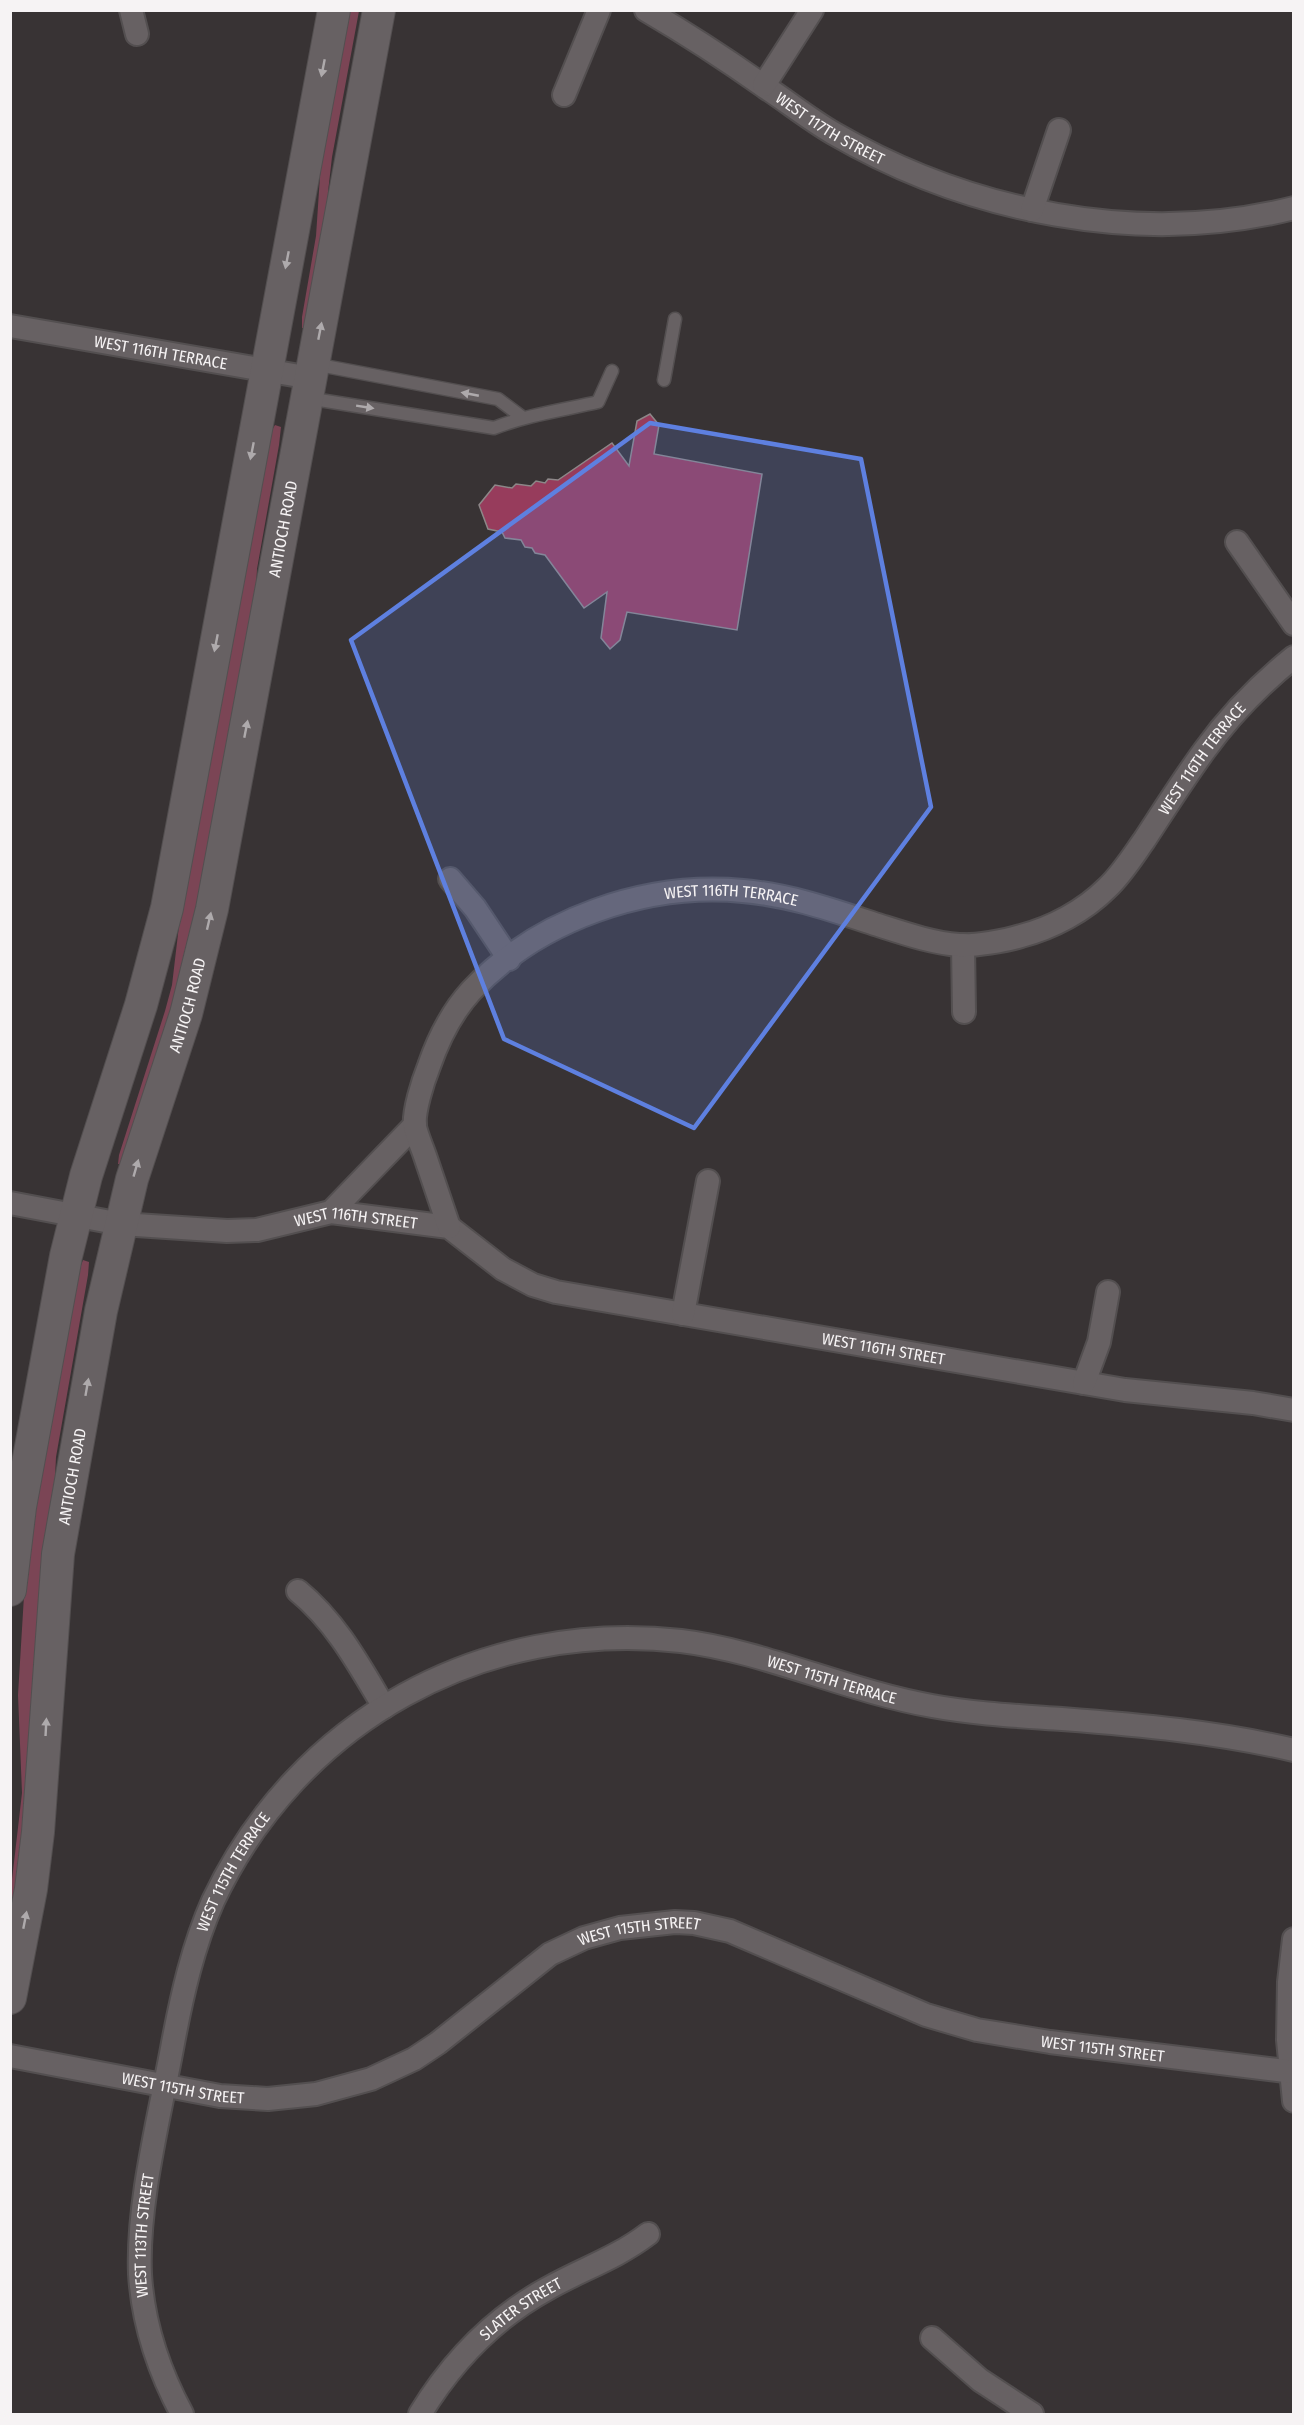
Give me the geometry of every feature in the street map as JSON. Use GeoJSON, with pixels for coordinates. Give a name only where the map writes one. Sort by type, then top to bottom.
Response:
{"type":"FeatureCollection","features":[{"type":"Feature","properties":{"kind":"main road"},"geometry":{"type":"LineString","coordinates":[[10,1590],[28,1457],[56,1302],[75,1216],[102,1123],[150,976],[167,908],[334,10]]}},
{"type":"Feature","properties":{"kind":"main road","name":"ANTIOCH ROAD"},"geometry":{"type":"LineString","coordinates":[[10,1998],[31,1888],[38,1832],[58,1554],[101,1311],[146,1131],[186,1014],[212,909],[379,10]]}},
{"type":"Feature","properties":{"kind":"street"},"geometry":{"type":"LineString","coordinates":[[130,10],[137,34]]}},
{"type":"Feature","properties":{"kind":"street"},"geometry":{"type":"LineString","coordinates":[[564,94],[599,10]]}},
{"type":"Feature","properties":{"kind":"street","name":"WEST 117TH STREET"},"geometry":{"type":"LineString","coordinates":[[646,10],[687,34],[832,132],[883,160],[948,188],[989,201],[1126,224],[1223,220],[1293,208]]}},
{"type":"Feature","properties":{"kind":"street"},"geometry":{"type":"LineString","coordinates":[[764,85],[812,10]]}},
{"type":"Feature","properties":{"kind":"street"},"geometry":{"type":"LineString","coordinates":[[1032,210],[1059,130]]}},
{"type":"Feature","properties":{"kind":"street","name":"WEST 116TH TERRACE"},"geometry":{"type":"LineString","coordinates":[[10,326],[310,380]]}},
{"type":"Feature","properties":{"kind":"street"},"geometry":{"type":"LineString","coordinates":[[1237,542],[1293,624]]}},
{"type":"Feature","properties":{"kind":"street","name":"WEST 116TH TERRACE"},"geometry":{"type":"LineString","coordinates":[[449,1227],[415,1125],[423,1081],[436,1047],[450,1020],[470,992],[536,939],[595,910],[641,897],[694,890],[741,891],[776,895],[807,902],[936,942],[963,945],[1020,936],[1062,920],[1094,900],[1126,867],[1203,752],[1231,716],[1263,681],[1293,657]]}},
{"type":"Feature","properties":{"kind":"street"},"geometry":{"type":"LineString","coordinates":[[450,879],[475,908],[509,959]]}},
{"type":"Feature","properties":{"kind":"street"},"geometry":{"type":"LineString","coordinates":[[963,945],[964,1012]]}},
{"type":"Feature","properties":{"kind":"street"},"geometry":{"type":"LineString","coordinates":[[331,1212],[415,1125]]}},
{"type":"Feature","properties":{"kind":"street"},"geometry":{"type":"LineString","coordinates":[[683,1314],[708,1181]]}},
{"type":"Feature","properties":{"kind":"street","name":"WEST 116TH STREET"},"geometry":{"type":"LineString","coordinates":[[10,1203],[121,1224],[227,1231],[257,1230],[331,1212],[449,1227],[502,1269],[556,1292],[1125,1390],[1253,1403],[1293,1410]]}},
{"type":"Feature","properties":{"kind":"street"},"geometry":{"type":"LineString","coordinates":[[1084,1383],[1099,1342],[1108,1292]]}},
{"type":"Feature","properties":{"kind":"street"},"geometry":{"type":"LineString","coordinates":[[298,1591],[315,1604],[333,1626],[384,1707]]}},
{"type":"Feature","properties":{"kind":"street","name":"WEST 115TH TERRACE"},"geometry":{"type":"LineString","coordinates":[[165,2086],[192,1957],[213,1903],[240,1851],[273,1806],[310,1765],[354,1727],[384,1707],[421,1684],[463,1667],[509,1653],[569,1641],[630,1637],[684,1641],[738,1652],[874,1694],[936,1707],[1199,1732],[1293,1750]]}},
{"type":"Feature","properties":{"kind":"street","name":"WEST 115TH STREET"},"geometry":{"type":"LineString","coordinates":[[10,2056],[220,2096],[268,2099],[316,2094],[349,2086],[414,2059],[438,2043],[550,1954],[584,1938],[620,1928],[675,1922],[693,1923],[730,1931],[926,2015],[977,2030],[1050,2042],[1292,2072]]}},
{"type":"Feature","properties":{"kind":"street"},"geometry":{"type":"LineString","coordinates":[[1293,1939],[1289,1982],[1288,2040],[1293,2101]]}},
{"type":"Feature","properties":{"kind":"street","name":"WEST 113TH STREET"},"geometry":{"type":"LineString","coordinates":[[165,2086],[143,2211],[140,2275],[147,2324],[160,2369],[182,2415]]}},
{"type":"Feature","properties":{"kind":"street","name":"SLATER STREET"},"geometry":{"type":"LineString","coordinates":[[420,2415],[443,2380],[476,2342],[507,2314],[546,2289],[629,2248],[648,2234]]}},
{"type":"Feature","properties":{"kind":"street"},"geometry":{"type":"LineString","coordinates":[[932,2338],[980,2380],[1032,2415]]}},
{"type":"Feature","properties":{"kind":"lane"},"geometry":{"type":"LineString","coordinates":[[664,380],[675,319]]}},
{"type":"Feature","properties":{"kind":"lane"},"geometry":{"type":"LineString","coordinates":[[310,380],[494,428],[522,417],[545,415],[598,402],[612,371]]}},
{"type":"Feature","properties":{"kind":"lane"},"geometry":{"type":"LineString","coordinates":[[310,380],[498,399],[522,417]]}},
{"type":"Feature","properties":{"kind":"highlighted area"},"geometry":{"type":"Polygon","coordinates":[[[650,423],[861,459],[931,807],[694,1128],[504,1039],[351,640],[650,423]]]}},
{"type":"Feature","properties":{"kind":"shaded area"},"geometry":{"type":"Polygon","coordinates":[[[348,11],[359,11],[332,157],[327,227],[308,328],[302,328],[316,236],[321,161],[348,11]]]}},
{"type":"Feature","properties":{"kind":"shaded area"},"geometry":{"type":"Polygon","coordinates":[[[275,425],[281,427],[257,569],[254,631],[189,968],[125,1165],[118,1164],[172,985],[180,917],[271,432],[275,425]]]}},
{"type":"Feature","properties":{"kind":"shaded area"},"geometry":{"type":"Polygon","coordinates":[[[83,1260],[89,1262],[88,1275],[56,1457],[53,1517],[11,1949],[11,1888],[22,1793],[18,1695],[25,1579],[33,1514],[78,1273],[83,1260]]]}},
{"type":"Feature","properties":{"kind":"building"},"geometry":{"type":"Polygon","coordinates":[[[650,414],[659,425],[654,454],[762,474],[737,630],[627,612],[620,640],[610,649],[601,638],[607,592],[584,608],[545,555],[535,553],[532,548],[525,547],[521,540],[505,538],[502,532],[488,529],[479,505],[495,485],[512,488],[516,484],[531,486],[536,481],[545,483],[548,479],[558,480],[612,443],[629,466],[637,421],[650,414]]]}}]}
